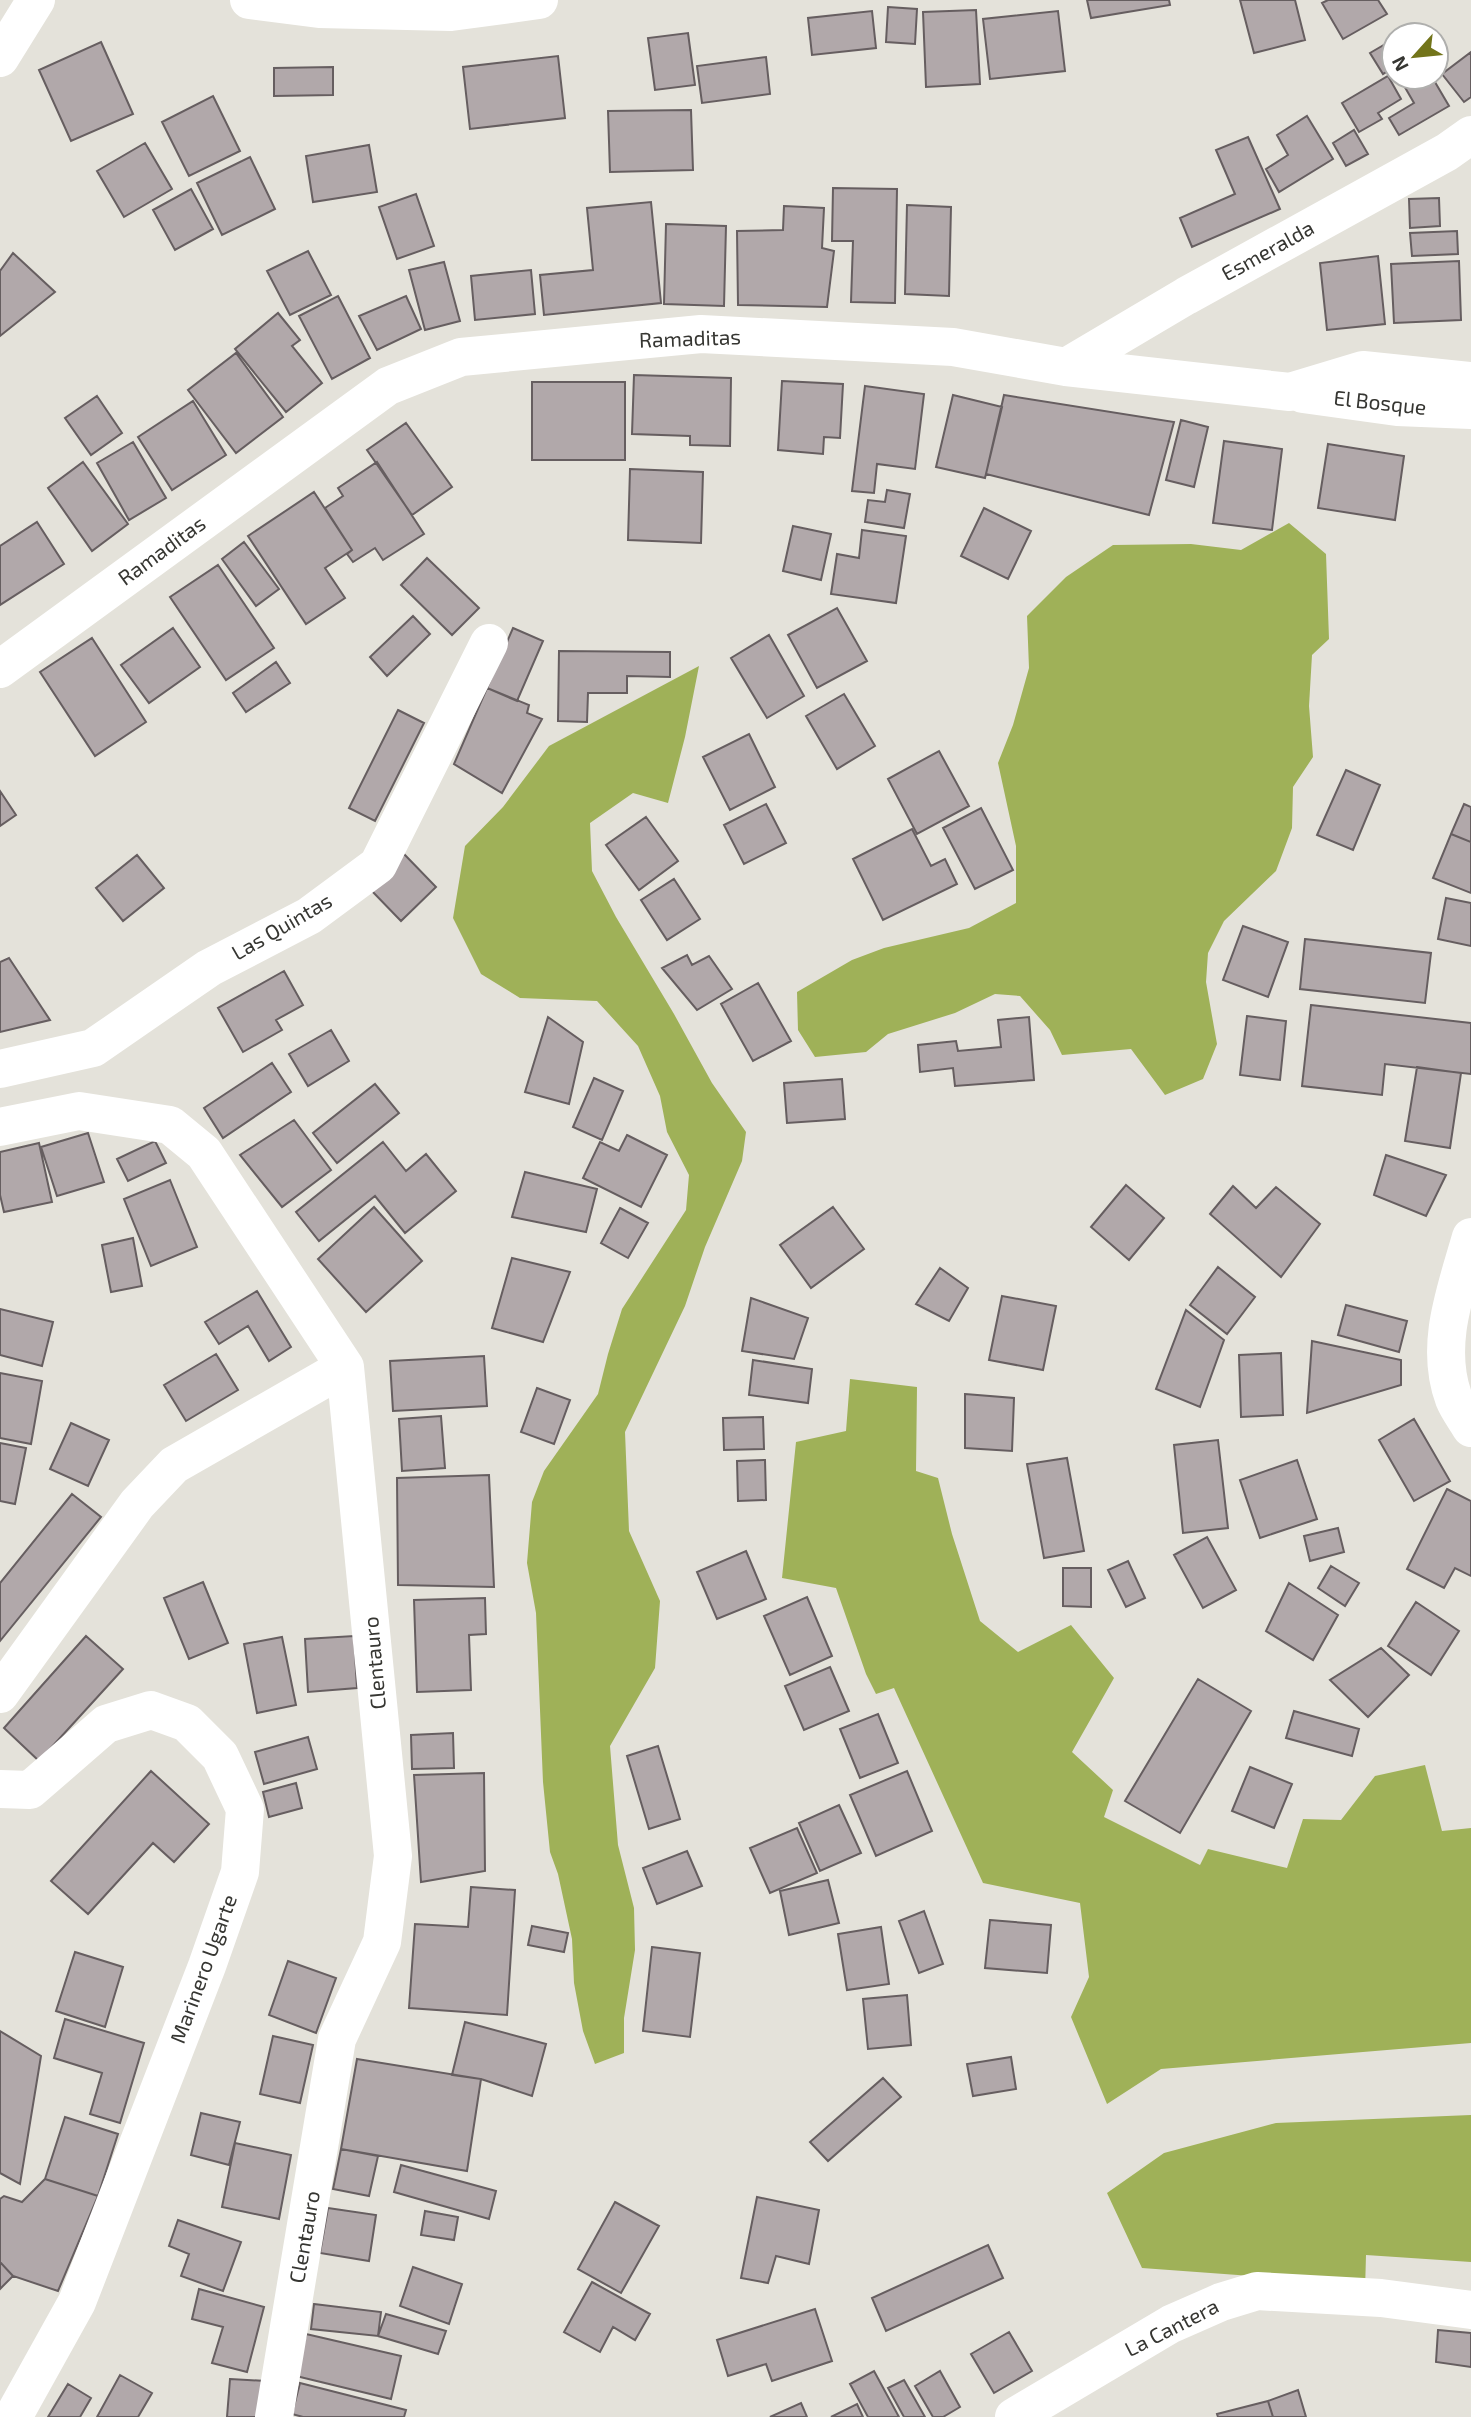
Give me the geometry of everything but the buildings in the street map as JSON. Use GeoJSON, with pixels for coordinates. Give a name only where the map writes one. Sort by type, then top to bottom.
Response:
{"type":"FeatureCollection","features":[{"type":"Feature","properties":{"kind":"street"},"geometry":{"type":"LineString","coordinates":[[0,58],[36,0]]}},
{"type":"Feature","properties":{"kind":"street"},"geometry":{"type":"LineString","coordinates":[[249,0],[318,9],[451,12],[539,0]]}},
{"type":"Feature","properties":{"kind":"street","name":"Esmeralda"},"geometry":{"type":"LineString","coordinates":[[1066,367],[1186,296],[1447,152],[1471,135]]}},
{"type":"Feature","properties":{"kind":"street","name":"Ramaditas"},"geometry":{"type":"LineString","coordinates":[[0,669],[388,386],[461,357],[701,334],[953,347],[1066,367],[1290,392],[1363,370],[1471,381]]}},
{"type":"Feature","properties":{"kind":"street","name":"El Bosque"},"geometry":{"type":"LineString","coordinates":[[1290,392],[1397,407],[1471,410]]}},
{"type":"Feature","properties":{"kind":"street","name":"Las Quintas"},"geometry":{"type":"LineString","coordinates":[[0,1069],[93,1048],[209,968],[309,916],[378,865],[489,643]]}},
{"type":"Feature","properties":{"kind":"street","name":"Clentauro"},"geometry":{"type":"LineString","coordinates":[[0,1127],[79,1111],[170,1125],[204,1153],[345,1367],[393,1856],[382,1942],[337,2039],[274,2417]]}},
{"type":"Feature","properties":{"kind":"street"},"geometry":{"type":"LineString","coordinates":[[1471,1237],[1447,1326],[1446,1368],[1454,1400],[1471,1428]]}},
{"type":"Feature","properties":{"kind":"street"},"geometry":{"type":"LineString","coordinates":[[0,1693],[137,1504],[174,1465],[345,1367]]}},
{"type":"Feature","properties":{"kind":"street","name":"Marinero Ugarte"},"geometry":{"type":"LineString","coordinates":[[0,1789],[30,1790],[106,1724],[151,1710],[187,1723],[220,1756],[246,1809],[240,1872],[207,1966],[77,2302],[13,2417]]}},
{"type":"Feature","properties":{"kind":"street","name":"La Cantera"},"geometry":{"type":"LineString","coordinates":[[1014,2417],[1171,2324],[1221,2302],[1257,2291],[1381,2298],[1471,2310]]}},
{"type":"Feature","properties":{"kind":"green space"},"geometry":{"type":"Polygon","coordinates":[[[1289,523],[1326,554],[1329,639],[1312,655],[1309,706],[1313,757],[1293,787],[1292,828],[1276,871],[1224,921],[1208,953],[1206,982],[1217,1044],[1203,1079],[1165,1095],[1131,1049],[1062,1055],[1050,1030],[1020,996],[995,994],[955,1013],[888,1034],[866,1052],[815,1057],[798,1030],[797,992],[852,960],[884,948],[969,928],[1016,903],[1016,846],[998,763],[1013,725],[1029,668],[1027,616],[1066,577],[1113,545],[1191,544],[1241,550],[1289,523]]]}},
{"type":"Feature","properties":{"kind":"green space"},"geometry":{"type":"Polygon","coordinates":[[[699,666],[668,803],[633,793],[590,823],[592,871],[712,1083],[746,1132],[742,1161],[705,1247],[685,1306],[625,1432],[629,1531],[660,1601],[655,1668],[610,1746],[618,1845],[634,1908],[635,1950],[624,2018],[624,2053],[595,2064],[583,2031],[574,1983],[572,1939],[558,1874],[550,1852],[543,1782],[536,1613],[527,1563],[532,1502],[544,1471],[598,1394],[622,1309],[686,1210],[689,1175],[667,1132],[660,1096],[638,1046],[597,1001],[520,998],[481,974],[453,918],[465,846],[503,807],[549,746],[699,666]]]}},
{"type":"Feature","properties":{"kind":"green space"},"geometry":{"type":"Polygon","coordinates":[[[850,1379],[917,1387],[916,1471],[938,1478],[952,1534],[980,1621],[1018,1652],[1071,1625],[1114,1678],[1072,1752],[1113,1790],[1104,1817],[1200,1865],[1208,1849],[1287,1868],[1303,1819],[1341,1820],[1375,1776],[1425,1765],[1442,1831],[1471,1828],[1471,2043],[1161,2069],[1107,2104],[1071,2017],[1089,1977],[1080,1903],[983,1883],[894,1688],[876,1694],[866,1674],[836,1588],[782,1578],[796,1442],[846,1431],[850,1379]]]}},
{"type":"Feature","properties":{"kind":"green space"},"geometry":{"type":"Polygon","coordinates":[[[1471,2115],[1471,2262],[1366,2255],[1365,2291],[1306,2280],[1142,2268],[1107,2193],[1164,2153],[1276,2123],[1471,2115]]]}}]}
